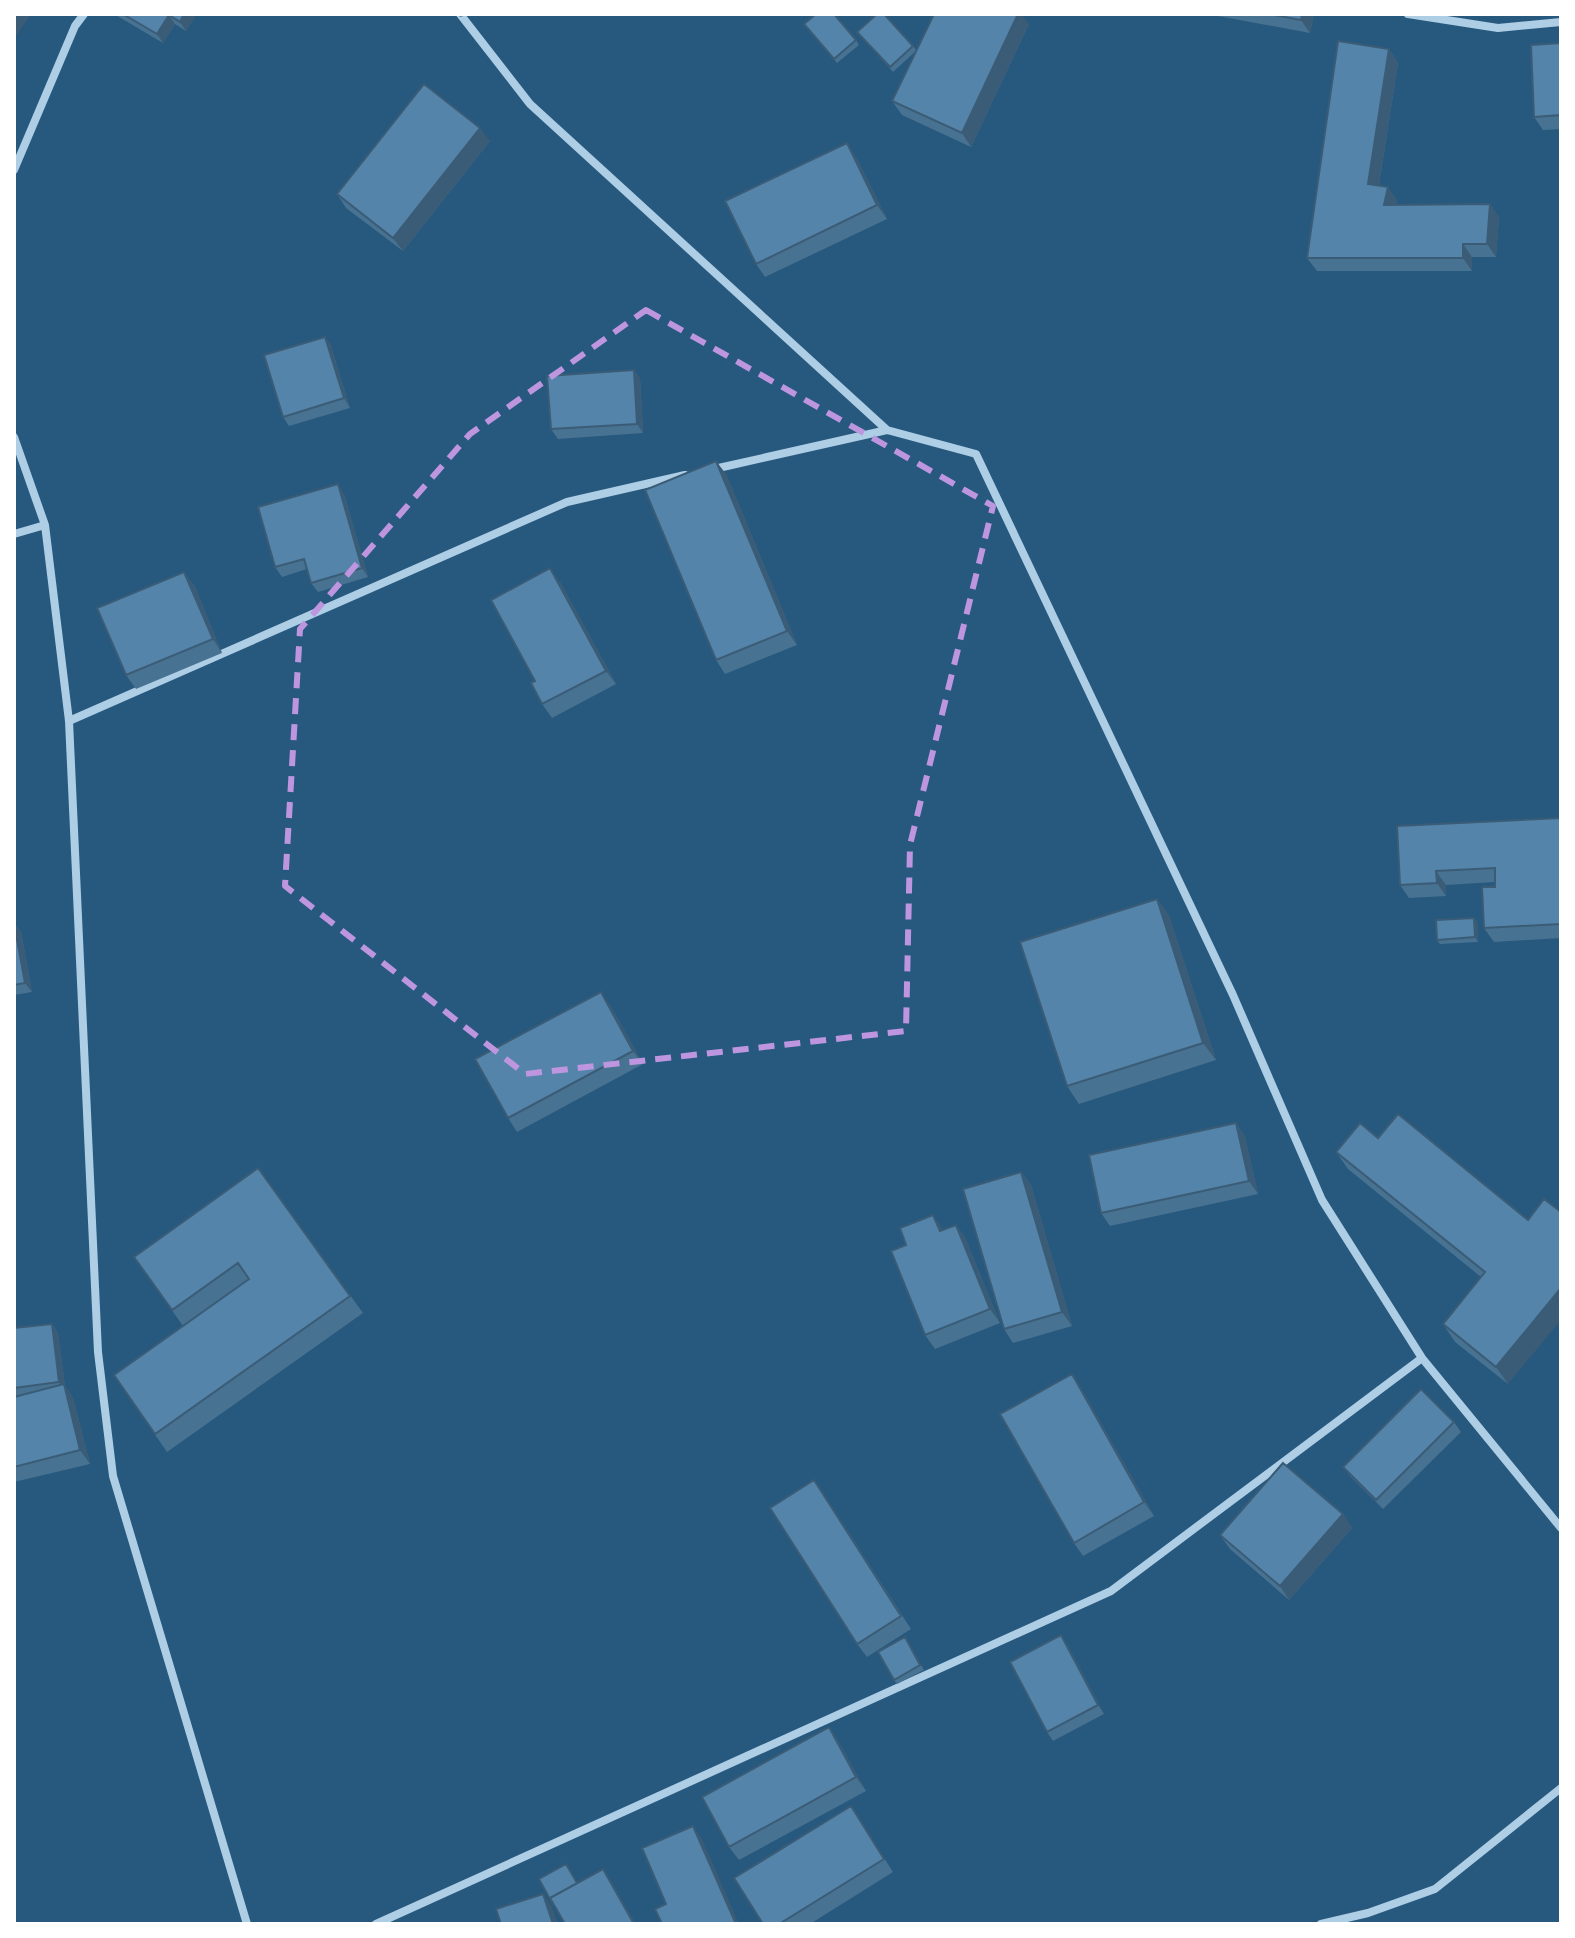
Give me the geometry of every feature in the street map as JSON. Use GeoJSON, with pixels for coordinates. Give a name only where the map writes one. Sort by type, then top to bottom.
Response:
{"type":"FeatureCollection","features":[{"type":"Feature","properties":{"kind":"street"},"geometry":{"type":"LineString","coordinates":[[14,170],[75,26],[84,14]]}},
{"type":"Feature","properties":{"kind":"street"},"geometry":{"type":"LineString","coordinates":[[460,14],[530,104],[887,430],[976,454],[1233,995],[1322,1200],[1422,1358],[1561,1528]]}},
{"type":"Feature","properties":{"kind":"street"},"geometry":{"type":"LineString","coordinates":[[1408,14],[1498,28],[1561,22]]}},
{"type":"Feature","properties":{"kind":"street"},"geometry":{"type":"LineString","coordinates":[[704,471],[887,430]]}},
{"type":"Feature","properties":{"kind":"street"},"geometry":{"type":"LineString","coordinates":[[14,437],[45,525],[69,721],[98,1352],[113,1476],[247,1924]]}},
{"type":"Feature","properties":{"kind":"street"},"geometry":{"type":"LineString","coordinates":[[69,721],[567,502],[689,474]]}},
{"type":"Feature","properties":{"kind":"street"},"geometry":{"type":"LineString","coordinates":[[14,534],[45,525]]}},
{"type":"Feature","properties":{"kind":"street"},"geometry":{"type":"LineString","coordinates":[[376,1924],[1111,1591],[1422,1358]]}},
{"type":"Feature","properties":{"kind":"street"},"geometry":{"type":"LineString","coordinates":[[1321,1924],[1368,1913],[1435,1889],[1561,1788]]}},
{"type":"Feature","properties":{"kind":"highlighted area"},"geometry":{"type":"Polygon","coordinates":[[[646,310],[993,506],[910,845],[906,1031],[525,1074],[285,886],[300,629],[470,434],[646,310]]]}},
{"type":"Feature","properties":{"kind":"building"},"geometry":{"type":"Polygon","coordinates":[[[123,14],[184,14],[180,22],[169,15],[157,34],[123,14]]]}},
{"type":"Feature","properties":{"kind":"building"},"geometry":{"type":"Polygon","coordinates":[[[816,14],[834,14],[856,40],[834,59],[804,24],[816,14]]]}},
{"type":"Feature","properties":{"kind":"building"},"geometry":{"type":"Polygon","coordinates":[[[877,14],[884,14],[913,46],[890,67],[857,32],[877,14]]]}},
{"type":"Feature","properties":{"kind":"building"},"geometry":{"type":"Polygon","coordinates":[[[934,14],[1018,14],[962,133],[892,101],[934,14]]]}},
{"type":"Feature","properties":{"kind":"building"},"geometry":{"type":"Polygon","coordinates":[[[1269,14],[1302,14],[1301,20],[1269,14]]]}},
{"type":"Feature","properties":{"kind":"building"},"geometry":{"type":"Polygon","coordinates":[[[1338,41],[1389,49],[1368,184],[1388,187],[1384,205],[1490,204],[1487,244],[1463,244],[1463,258],[1307,258],[1338,41]]]}},
{"type":"Feature","properties":{"kind":"building"},"geometry":{"type":"Polygon","coordinates":[[[1561,43],[1561,115],[1534,117],[1531,45],[1561,43]]]}},
{"type":"Feature","properties":{"kind":"building"},"geometry":{"type":"Polygon","coordinates":[[[424,84],[480,128],[393,238],[337,194],[424,84]]]}},
{"type":"Feature","properties":{"kind":"building"},"geometry":{"type":"Polygon","coordinates":[[[847,143],[877,205],[756,264],[725,201],[847,143]]]}},
{"type":"Feature","properties":{"kind":"building"},"geometry":{"type":"Polygon","coordinates":[[[325,337],[344,398],[283,417],[264,355],[325,337]]]}},
{"type":"Feature","properties":{"kind":"building"},"geometry":{"type":"Polygon","coordinates":[[[634,370],[637,424],[551,429],[547,376],[634,370]]]}},
{"type":"Feature","properties":{"kind":"building"},"geometry":{"type":"Polygon","coordinates":[[[716,461],[787,631],[716,660],[645,490],[716,461]]]}},
{"type":"Feature","properties":{"kind":"building"},"geometry":{"type":"Polygon","coordinates":[[[338,484],[362,568],[311,583],[304,559],[275,567],[258,507],[338,484]]]}},
{"type":"Feature","properties":{"kind":"building"},"geometry":{"type":"Polygon","coordinates":[[[550,568],[606,671],[542,704],[531,683],[535,681],[491,600],[550,568]]]}},
{"type":"Feature","properties":{"kind":"building"},"geometry":{"type":"Polygon","coordinates":[[[184,572],[213,639],[126,675],[97,608],[184,572]]]}},
{"type":"Feature","properties":{"kind":"building"},"geometry":{"type":"Polygon","coordinates":[[[1561,818],[1561,924],[1484,928],[1482,887],[1495,887],[1495,868],[1436,871],[1437,883],[1400,885],[1397,826],[1561,818]]]}},
{"type":"Feature","properties":{"kind":"building"},"geometry":{"type":"Polygon","coordinates":[[[1157,899],[1203,1043],[1067,1086],[1020,942],[1157,899]]]}},
{"type":"Feature","properties":{"kind":"building"},"geometry":{"type":"Polygon","coordinates":[[[1474,918],[1475,937],[1437,940],[1436,920],[1474,918]]]}},
{"type":"Feature","properties":{"kind":"building"},"geometry":{"type":"Polygon","coordinates":[[[14,923],[25,983],[14,985],[14,923]]]}},
{"type":"Feature","properties":{"kind":"building"},"geometry":{"type":"Polygon","coordinates":[[[601,992],[633,1051],[508,1118],[475,1059],[601,992]]]}},
{"type":"Feature","properties":{"kind":"building"},"geometry":{"type":"Polygon","coordinates":[[[1398,1114],[1528,1220],[1544,1199],[1561,1212],[1561,1288],[1496,1367],[1443,1324],[1485,1272],[1336,1152],[1360,1123],[1378,1138],[1398,1114]]]}},
{"type":"Feature","properties":{"kind":"building"},"geometry":{"type":"Polygon","coordinates":[[[1236,1123],[1249,1181],[1101,1213],[1089,1155],[1236,1123]]]}},
{"type":"Feature","properties":{"kind":"building"},"geometry":{"type":"Polygon","coordinates":[[[258,1168],[350,1296],[155,1434],[114,1375],[249,1279],[238,1263],[172,1310],[134,1257],[258,1168]]]}},
{"type":"Feature","properties":{"kind":"building"},"geometry":{"type":"Polygon","coordinates":[[[1021,1172],[1062,1312],[1004,1329],[963,1189],[1021,1172]]]}},
{"type":"Feature","properties":{"kind":"building"},"geometry":{"type":"Polygon","coordinates":[[[933,1215],[940,1231],[956,1225],[990,1309],[925,1335],[891,1251],[906,1245],[900,1228],[933,1215]]]}},
{"type":"Feature","properties":{"kind":"building"},"geometry":{"type":"Polygon","coordinates":[[[52,1324],[59,1382],[14,1388],[14,1328],[52,1324]]]}},
{"type":"Feature","properties":{"kind":"building"},"geometry":{"type":"Polygon","coordinates":[[[1072,1374],[1144,1502],[1074,1543],[1000,1414],[1072,1374]]]}},
{"type":"Feature","properties":{"kind":"building"},"geometry":{"type":"Polygon","coordinates":[[[64,1384],[80,1450],[14,1467],[14,1397],[64,1384]]]}},
{"type":"Feature","properties":{"kind":"building"},"geometry":{"type":"Polygon","coordinates":[[[1421,1389],[1454,1422],[1376,1500],[1343,1467],[1421,1389]]]}},
{"type":"Feature","properties":{"kind":"building"},"geometry":{"type":"Polygon","coordinates":[[[1283,1463],[1343,1514],[1280,1586],[1220,1535],[1283,1463]]]}},
{"type":"Feature","properties":{"kind":"building"},"geometry":{"type":"Polygon","coordinates":[[[814,1480],[901,1616],[857,1644],[770,1508],[814,1480]]]}},
{"type":"Feature","properties":{"kind":"building"},"geometry":{"type":"Polygon","coordinates":[[[1061,1635],[1098,1705],[1047,1732],[1010,1662],[1061,1635]]]}},
{"type":"Feature","properties":{"kind":"building"},"geometry":{"type":"Polygon","coordinates":[[[905,1637],[920,1665],[894,1680],[878,1652],[905,1637]]]}},
{"type":"Feature","properties":{"kind":"building"},"geometry":{"type":"Polygon","coordinates":[[[829,1727],[856,1777],[729,1847],[702,1797],[829,1727]]]}},
{"type":"Feature","properties":{"kind":"building"},"geometry":{"type":"Polygon","coordinates":[[[851,1806],[884,1859],[779,1924],[763,1924],[734,1878],[851,1806]]]}},
{"type":"Feature","properties":{"kind":"building"},"geometry":{"type":"Polygon","coordinates":[[[693,1826],[736,1924],[662,1924],[655,1909],[666,1904],[642,1848],[693,1826]]]}},
{"type":"Feature","properties":{"kind":"building"},"geometry":{"type":"Polygon","coordinates":[[[566,1864],[577,1883],[550,1898],[553,1905],[539,1879],[566,1864]]]}},
{"type":"Feature","properties":{"kind":"building"},"geometry":{"type":"Polygon","coordinates":[[[603,1869],[634,1924],[565,1924],[550,1898],[603,1869]]]}},
{"type":"Feature","properties":{"kind":"building"},"geometry":{"type":"Polygon","coordinates":[[[543,1894],[553,1924],[501,1924],[496,1909],[543,1894]]]}}]}
